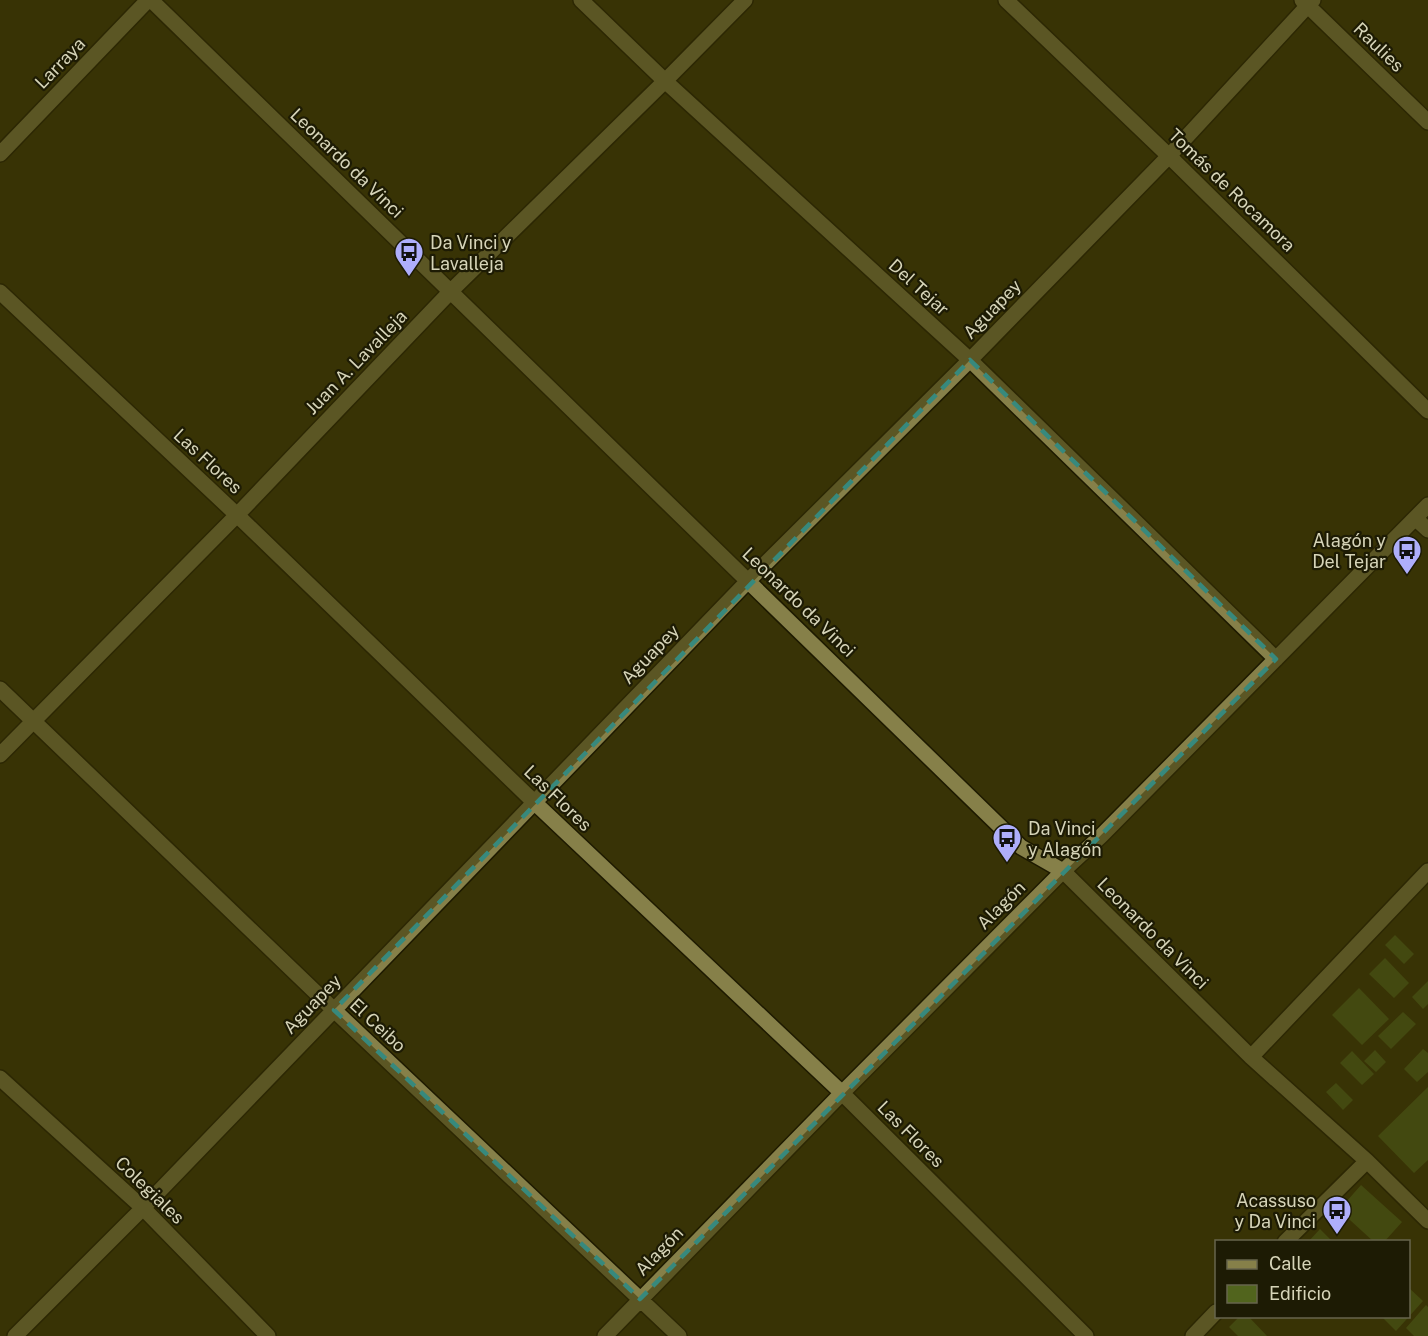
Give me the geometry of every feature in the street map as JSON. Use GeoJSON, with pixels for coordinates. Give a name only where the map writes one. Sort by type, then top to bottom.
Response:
{"type":"FeatureCollection","features":[{"type":"Feature","properties":{"kind":"street","name":"Larraya"},"geometry":{"type":"LineString","coordinates":[[0,154],[150,0]]}},
{"type":"Feature","properties":{"kind":"street","name":"Leonardo da Vinci"},"geometry":{"type":"LineString","coordinates":[[150,0],[452,290],[1022,847],[1063,871],[1251,1057],[1367,1161],[1428,1221]]}},
{"type":"Feature","properties":{"kind":"street","name":"Del Tejar"},"geometry":{"type":"LineString","coordinates":[[581,0],[665,81],[970,360],[1276,658]]}},
{"type":"Feature","properties":{"kind":"street","name":"Juan A. Lavalleja"},"geometry":{"type":"LineString","coordinates":[[0,755],[237,515],[452,290],[745,0]]}},
{"type":"Feature","properties":{"kind":"street","name":"Tomás de Rocamora"},"geometry":{"type":"LineString","coordinates":[[1006,0],[1169,156],[1428,411]]}},
{"type":"Feature","properties":{"kind":"street","name":"Aguapey"},"geometry":{"type":"LineString","coordinates":[[15,1336],[143,1208],[749,580],[970,360],[1169,156],[1308,2]]}},
{"type":"Feature","properties":{"kind":"street","name":"Raulies"},"geometry":{"type":"LineString","coordinates":[[1308,2],[1428,122]]}},
{"type":"Feature","properties":{"kind":"street","name":"Las Flores"},"geometry":{"type":"LineString","coordinates":[[0,292],[842,1093],[1086,1336]]}},
{"type":"Feature","properties":{"kind":"street","name":"Alagón"},"geometry":{"type":"LineString","coordinates":[[605,1336],[842,1093],[1063,871],[1101,836],[1428,505]]}},
{"type":"Feature","properties":{"kind":"street"},"geometry":{"type":"LineString","coordinates":[[1415,518],[1428,530]]}},
{"type":"Feature","properties":{"kind":"street","name":"El Ceibo"},"geometry":{"type":"LineString","coordinates":[[0,689],[334,1010],[679,1336]]}},
{"type":"Feature","properties":{"kind":"street"},"geometry":{"type":"LineString","coordinates":[[1251,1057],[1428,871]]}},
{"type":"Feature","properties":{"kind":"street","name":"Colegiales"},"geometry":{"type":"LineString","coordinates":[[0,1078],[143,1208],[268,1336]]}},
{"type":"Feature","properties":{"kind":"street"},"geometry":{"type":"LineString","coordinates":[[1287,1240],[1367,1161]]}},
{"type":"Feature","properties":{"kind":"street"},"geometry":{"type":"LineString","coordinates":[[1193,1336],[1215,1313]]}},
{"type":"Feature","properties":{"kind":"highlighted area"},"geometry":{"type":"Polygon","coordinates":[[[970,360],[1276,659],[640,1299],[334,1010],[970,360]]]}},
{"type":"Feature","properties":{"kind":"building"},"geometry":{"type":"Polygon","coordinates":[[[1395,935],[1414,954],[1404,964],[1385,945],[1395,935]]]}},
{"type":"Feature","properties":{"kind":"building"},"geometry":{"type":"Polygon","coordinates":[[[1385,958],[1409,983],[1394,998],[1369,974],[1385,958]]]}},
{"type":"Feature","properties":{"kind":"building"},"geometry":{"type":"Polygon","coordinates":[[[1428,981],[1428,1004],[1423,1009],[1412,997],[1428,981]]]}},
{"type":"Feature","properties":{"kind":"building"},"geometry":{"type":"Polygon","coordinates":[[[1359,988],[1389,1019],[1362,1045],[1332,1015],[1359,988]]]}},
{"type":"Feature","properties":{"kind":"building"},"geometry":{"type":"Polygon","coordinates":[[[1403,1012],[1416,1024],[1391,1049],[1378,1036],[1403,1012]]]}},
{"type":"Feature","properties":{"kind":"building"},"geometry":{"type":"Polygon","coordinates":[[[1423,1049],[1428,1053],[1428,1072],[1417,1082],[1404,1069],[1423,1049]]]}},
{"type":"Feature","properties":{"kind":"building"},"geometry":{"type":"Polygon","coordinates":[[[1375,1050],[1386,1062],[1376,1072],[1364,1061],[1375,1050]]]}},
{"type":"Feature","properties":{"kind":"building"},"geometry":{"type":"Polygon","coordinates":[[[1352,1051],[1374,1074],[1362,1085],[1340,1063],[1352,1051]]]}},
{"type":"Feature","properties":{"kind":"building"},"geometry":{"type":"Polygon","coordinates":[[[1336,1083],[1353,1100],[1343,1110],[1326,1092],[1336,1083]]]}},
{"type":"Feature","properties":{"kind":"building"},"geometry":{"type":"Polygon","coordinates":[[[1428,1087],[1428,1160],[1414,1173],[1378,1136],[1428,1087]]]}},
{"type":"Feature","properties":{"kind":"building"},"geometry":{"type":"Polygon","coordinates":[[[1361,1185],[1402,1222],[1386,1240],[1372,1240],[1339,1210],[1361,1185]]]}},
{"type":"Feature","properties":{"kind":"building"},"geometry":{"type":"Polygon","coordinates":[[[1320,1229],[1331,1240],[1310,1240],[1320,1229]]]}},
{"type":"Feature","properties":{"kind":"building"},"geometry":{"type":"Polygon","coordinates":[[[1410,1289],[1423,1301],[1410,1315],[1410,1289]]]}},
{"type":"Feature","properties":{"kind":"building"},"geometry":{"type":"Polygon","coordinates":[[[1426,1305],[1428,1307],[1428,1336],[1414,1336],[1406,1328],[1426,1305]]]}},
{"type":"Feature","properties":{"kind":"building"},"geometry":{"type":"Polygon","coordinates":[[[1238,1318],[1250,1318],[1267,1336],[1238,1336],[1229,1327],[1238,1318]]]}},
{"type":"Feature","properties":{"kind":"building"},"geometry":{"type":"Polygon","coordinates":[[[1383,1318],[1408,1318],[1396,1331],[1383,1318]]]}},
{"type":"Feature","properties":{"kind":"place","name":"Da Vinci y Lavalleja"},"geometry":{"type":"Point","coordinates":[409,278]}},
{"type":"Feature","properties":{"kind":"place","name":"Alagón y Del Tejar"},"geometry":{"type":"Point","coordinates":[1407,576]}},
{"type":"Feature","properties":{"kind":"place","name":"Da Vinci y Alagón"},"geometry":{"type":"Point","coordinates":[1007,864]}},
{"type":"Feature","properties":{"kind":"place","name":"Acassuso y Da Vinci"},"geometry":{"type":"Point","coordinates":[1337,1236]}}]}
